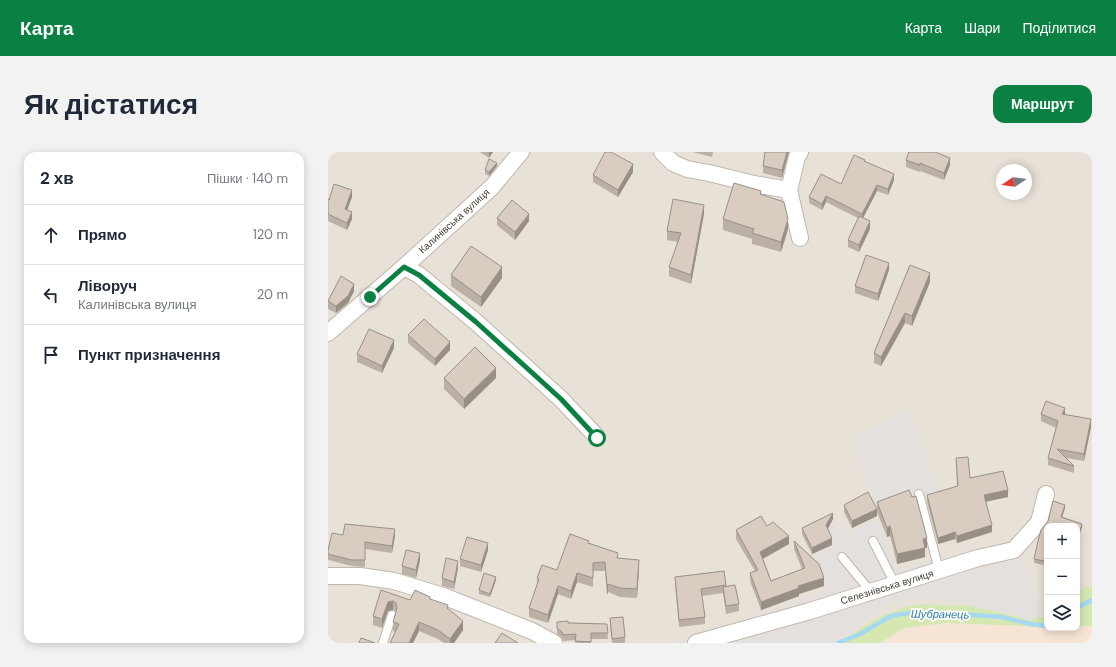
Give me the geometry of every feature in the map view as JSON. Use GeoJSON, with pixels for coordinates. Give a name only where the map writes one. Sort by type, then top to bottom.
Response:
{"type":"FeatureCollection","features":[{"type":"Feature","properties":{"kind":"street","name":"Калинівська вулиця"},"geometry":{"type":"LineString","coordinates":[[328,333],[404,267],[492,187],[521,152]]}},
{"type":"Feature","properties":{"kind":"street"},"geometry":{"type":"LineString","coordinates":[[662,152],[673,163],[687,169],[789,190]]}},
{"type":"Feature","properties":{"kind":"street"},"geometry":{"type":"LineString","coordinates":[[800,152],[796,157],[789,190],[800,238]]}},
{"type":"Feature","properties":{"kind":"street"},"geometry":{"type":"LineString","coordinates":[[404,267],[419,275],[476,322],[561,399],[597,438]]}},
{"type":"Feature","properties":{"kind":"street","name":"Селезнівська вулиця"},"geometry":{"type":"LineString","coordinates":[[696,643],[810,611],[978,558],[1014,550],[1038,522],[1046,494]]}},
{"type":"Feature","properties":{"kind":"street"},"geometry":{"type":"LineString","coordinates":[[328,576],[360,576],[394,581],[443,596],[532,631],[554,643]]}},
{"type":"Feature","properties":{"kind":"lane"},"geometry":{"type":"LineString","coordinates":[[919,494],[939,570]]}},
{"type":"Feature","properties":{"kind":"lane"},"geometry":{"type":"LineString","coordinates":[[873,540],[895,584]]}},
{"type":"Feature","properties":{"kind":"lane"},"geometry":{"type":"LineString","coordinates":[[842,557],[871,592]]}},
{"type":"Feature","properties":{"kind":"lane"},"geometry":{"type":"LineString","coordinates":[[383,643],[392,615]]}},
{"type":"Feature","properties":{"kind":"shaded area"},"geometry":{"type":"Polygon","coordinates":[[[328,152],[1092,152],[1092,586],[1086,587],[1080,591],[1080,523],[1044,523],[1044,616],[1040,618],[901,608],[875,619],[837,643],[328,643],[328,152]]]}},
{"type":"Feature","properties":{"kind":"shaded area"},"geometry":{"type":"Polygon","coordinates":[[[909,409],[940,496],[914,507],[878,509],[851,437],[909,409]]]}},
{"type":"Feature","properties":{"kind":"shaded area"},"geometry":{"type":"Polygon","coordinates":[[[877,519],[885,539],[888,538],[896,567],[876,574],[850,533],[877,519]]]}},
{"type":"Feature","properties":{"kind":"shaded area"},"geometry":{"type":"Polygon","coordinates":[[[832,524],[850,537],[875,574],[828,589],[818,562],[814,556],[836,545],[827,528],[832,524]]]}},
{"type":"Feature","properties":{"kind":"shaded area"},"geometry":{"type":"Polygon","coordinates":[[[1015,540],[1043,615],[1029,621],[998,610],[980,609],[963,603],[938,600],[915,600],[891,602],[837,643],[666,643],[763,613],[898,568],[1015,540]]]}},
{"type":"Feature","properties":{"kind":"shaded area"},"geometry":{"type":"Polygon","coordinates":[[[947,623],[1044,627],[1044,631],[1080,631],[1080,627],[1092,626],[1092,643],[880,643],[904,628],[947,623]]]}},
{"type":"Feature","properties":{"kind":"green space"},"geometry":{"type":"Polygon","coordinates":[[[1092,586],[1092,626],[1080,627],[1080,591],[1086,587],[1092,586]]]}},
{"type":"Feature","properties":{"kind":"green space"},"geometry":{"type":"Polygon","coordinates":[[[920,604],[979,607],[1020,617],[1030,618],[1044,616],[1044,627],[947,623],[904,628],[880,643],[837,643],[875,619],[901,608],[920,604]]]}},
{"type":"Feature","properties":{"kind":"building"},"geometry":{"type":"Polygon","coordinates":[[[605,152],[611,152],[633,164],[618,190],[593,175],[605,152]]]}},
{"type":"Feature","properties":{"kind":"building"},"geometry":{"type":"Polygon","coordinates":[[[765,152],[787,152],[782,170],[763,166],[765,152]]]}},
{"type":"Feature","properties":{"kind":"building"},"geometry":{"type":"Polygon","coordinates":[[[909,152],[935,152],[950,158],[944,173],[920,163],[920,165],[906,160],[909,152]]]}},
{"type":"Feature","properties":{"kind":"building"},"geometry":{"type":"Polygon","coordinates":[[[854,155],[894,174],[888,189],[877,185],[862,214],[826,196],[822,204],[809,197],[821,174],[841,184],[854,155]]]}},
{"type":"Feature","properties":{"kind":"building"},"geometry":{"type":"Polygon","coordinates":[[[489,159],[497,163],[489,172],[485,170],[489,159]]]}},
{"type":"Feature","properties":{"kind":"building"},"geometry":{"type":"Polygon","coordinates":[[[734,183],[761,191],[760,194],[784,202],[788,219],[781,242],[752,233],[754,229],[723,219],[734,183]]]}},
{"type":"Feature","properties":{"kind":"building"},"geometry":{"type":"Polygon","coordinates":[[[334,184],[352,190],[345,209],[352,212],[347,223],[328,214],[328,199],[329,200],[334,184]]]}},
{"type":"Feature","properties":{"kind":"building"},"geometry":{"type":"Polygon","coordinates":[[[673,199],[704,205],[691,275],[669,267],[681,233],[667,231],[673,199]]]}},
{"type":"Feature","properties":{"kind":"building"},"geometry":{"type":"Polygon","coordinates":[[[512,200],[529,214],[515,232],[497,218],[512,200]]]}},
{"type":"Feature","properties":{"kind":"building"},"geometry":{"type":"Polygon","coordinates":[[[859,216],[870,221],[859,245],[848,240],[859,216]]]}},
{"type":"Feature","properties":{"kind":"building"},"geometry":{"type":"Polygon","coordinates":[[[471,246],[502,267],[481,297],[451,275],[471,246]]]}},
{"type":"Feature","properties":{"kind":"building"},"geometry":{"type":"Polygon","coordinates":[[[866,255],[889,263],[878,294],[855,286],[866,255]]]}},
{"type":"Feature","properties":{"kind":"building"},"geometry":{"type":"Polygon","coordinates":[[[910,265],[930,273],[912,316],[905,313],[881,357],[874,353],[910,265]]]}},
{"type":"Feature","properties":{"kind":"building"},"geometry":{"type":"Polygon","coordinates":[[[341,276],[354,284],[348,296],[336,306],[328,301],[341,276]]]}},
{"type":"Feature","properties":{"kind":"building"},"geometry":{"type":"Polygon","coordinates":[[[424,319],[450,342],[435,359],[408,335],[424,319]]]}},
{"type":"Feature","properties":{"kind":"building"},"geometry":{"type":"Polygon","coordinates":[[[369,329],[394,340],[382,366],[357,354],[369,329]]]}},
{"type":"Feature","properties":{"kind":"building"},"geometry":{"type":"Polygon","coordinates":[[[475,347],[496,368],[464,399],[444,378],[475,347]]]}},
{"type":"Feature","properties":{"kind":"building"},"geometry":{"type":"Polygon","coordinates":[[[1046,401],[1065,408],[1062,414],[1091,419],[1084,454],[1057,449],[1074,466],[1048,458],[1058,421],[1041,414],[1046,401]]]}},
{"type":"Feature","properties":{"kind":"building"},"geometry":{"type":"Polygon","coordinates":[[[968,457],[970,478],[1003,471],[1008,490],[984,495],[992,525],[957,536],[955,532],[938,538],[927,495],[958,486],[956,458],[968,457]]]}},
{"type":"Feature","properties":{"kind":"building"},"geometry":{"type":"Polygon","coordinates":[[[909,490],[912,497],[916,496],[927,538],[923,539],[925,548],[897,554],[890,526],[887,528],[877,502],[909,490]]]}},
{"type":"Feature","properties":{"kind":"building"},"geometry":{"type":"Polygon","coordinates":[[[868,492],[877,509],[852,521],[844,505],[868,492]]]}},
{"type":"Feature","properties":{"kind":"building"},"geometry":{"type":"Polygon","coordinates":[[[1053,501],[1065,505],[1061,517],[1079,523],[1046,523],[1053,501]]]}},
{"type":"Feature","properties":{"kind":"building"},"geometry":{"type":"Polygon","coordinates":[[[833,513],[826,525],[832,538],[812,548],[802,528],[833,513]]]}},
{"type":"Feature","properties":{"kind":"building"},"geometry":{"type":"Polygon","coordinates":[[[761,516],[767,526],[773,522],[789,536],[760,552],[771,581],[805,568],[794,541],[819,564],[824,578],[798,586],[799,588],[761,602],[750,573],[758,570],[736,530],[761,516]]]}},
{"type":"Feature","properties":{"kind":"building"},"geometry":{"type":"Polygon","coordinates":[[[345,524],[395,529],[392,546],[365,542],[365,560],[352,560],[328,554],[332,533],[343,535],[345,524]]]}},
{"type":"Feature","properties":{"kind":"building"},"geometry":{"type":"Polygon","coordinates":[[[1044,526],[1044,561],[1034,559],[1041,530],[1044,526]]]}},
{"type":"Feature","properties":{"kind":"building"},"geometry":{"type":"Polygon","coordinates":[[[570,534],[589,541],[588,543],[618,553],[617,558],[639,560],[637,589],[620,588],[608,584],[607,586],[605,562],[593,563],[593,578],[577,573],[571,591],[558,586],[548,615],[529,608],[542,565],[557,570],[570,534]]]}},
{"type":"Feature","properties":{"kind":"building"},"geometry":{"type":"Polygon","coordinates":[[[467,537],[488,543],[481,565],[460,559],[467,537]]]}},
{"type":"Feature","properties":{"kind":"building"},"geometry":{"type":"Polygon","coordinates":[[[406,550],[420,553],[416,570],[402,566],[406,550]]]}},
{"type":"Feature","properties":{"kind":"building"},"geometry":{"type":"Polygon","coordinates":[[[446,558],[458,561],[454,582],[442,578],[446,558]]]}},
{"type":"Feature","properties":{"kind":"building"},"geometry":{"type":"Polygon","coordinates":[[[724,571],[726,585],[701,589],[705,617],[679,620],[675,577],[724,571]]]}},
{"type":"Feature","properties":{"kind":"building"},"geometry":{"type":"Polygon","coordinates":[[[484,573],[496,577],[490,594],[479,590],[484,573]]]}},
{"type":"Feature","properties":{"kind":"building"},"geometry":{"type":"Polygon","coordinates":[[[735,585],[739,604],[726,606],[723,587],[735,585]]]}},
{"type":"Feature","properties":{"kind":"building"},"geometry":{"type":"Polygon","coordinates":[[[381,590],[410,600],[415,590],[430,597],[430,599],[448,605],[447,608],[463,621],[450,639],[438,630],[419,622],[409,643],[390,643],[399,624],[393,622],[397,608],[396,603],[393,601],[388,602],[382,619],[373,616],[381,590]]]}},
{"type":"Feature","properties":{"kind":"building"},"geometry":{"type":"Polygon","coordinates":[[[623,617],[625,637],[612,639],[610,618],[623,617]]]}},
{"type":"Feature","properties":{"kind":"building"},"geometry":{"type":"Polygon","coordinates":[[[568,621],[568,623],[607,624],[608,633],[591,633],[591,642],[575,641],[576,634],[563,635],[557,628],[557,622],[568,621]]]}},
{"type":"Feature","properties":{"kind":"building"},"geometry":{"type":"Polygon","coordinates":[[[502,633],[518,643],[495,643],[502,633]]]}},
{"type":"Feature","properties":{"kind":"building"},"geometry":{"type":"Polygon","coordinates":[[[361,638],[375,643],[359,643],[361,638]]]}},
{"type":"Feature","properties":{"kind":"waterway","name":"Шубранець"},"geometry":{"type":"LineString","coordinates":[[1080,606],[1092,600]]}},
{"type":"Feature","properties":{"kind":"waterway","name":"Шубранець"},"geometry":{"type":"LineString","coordinates":[[838,643],[860,634],[891,616],[915,612],[1002,617],[1030,624],[1044,626]]}},
{"type":"Feature","properties":{"kind":"route"},"geometry":{"type":"LineString","coordinates":[[370,297],[404,267],[419,275],[476,322],[561,399],[597,438]]}}]}
